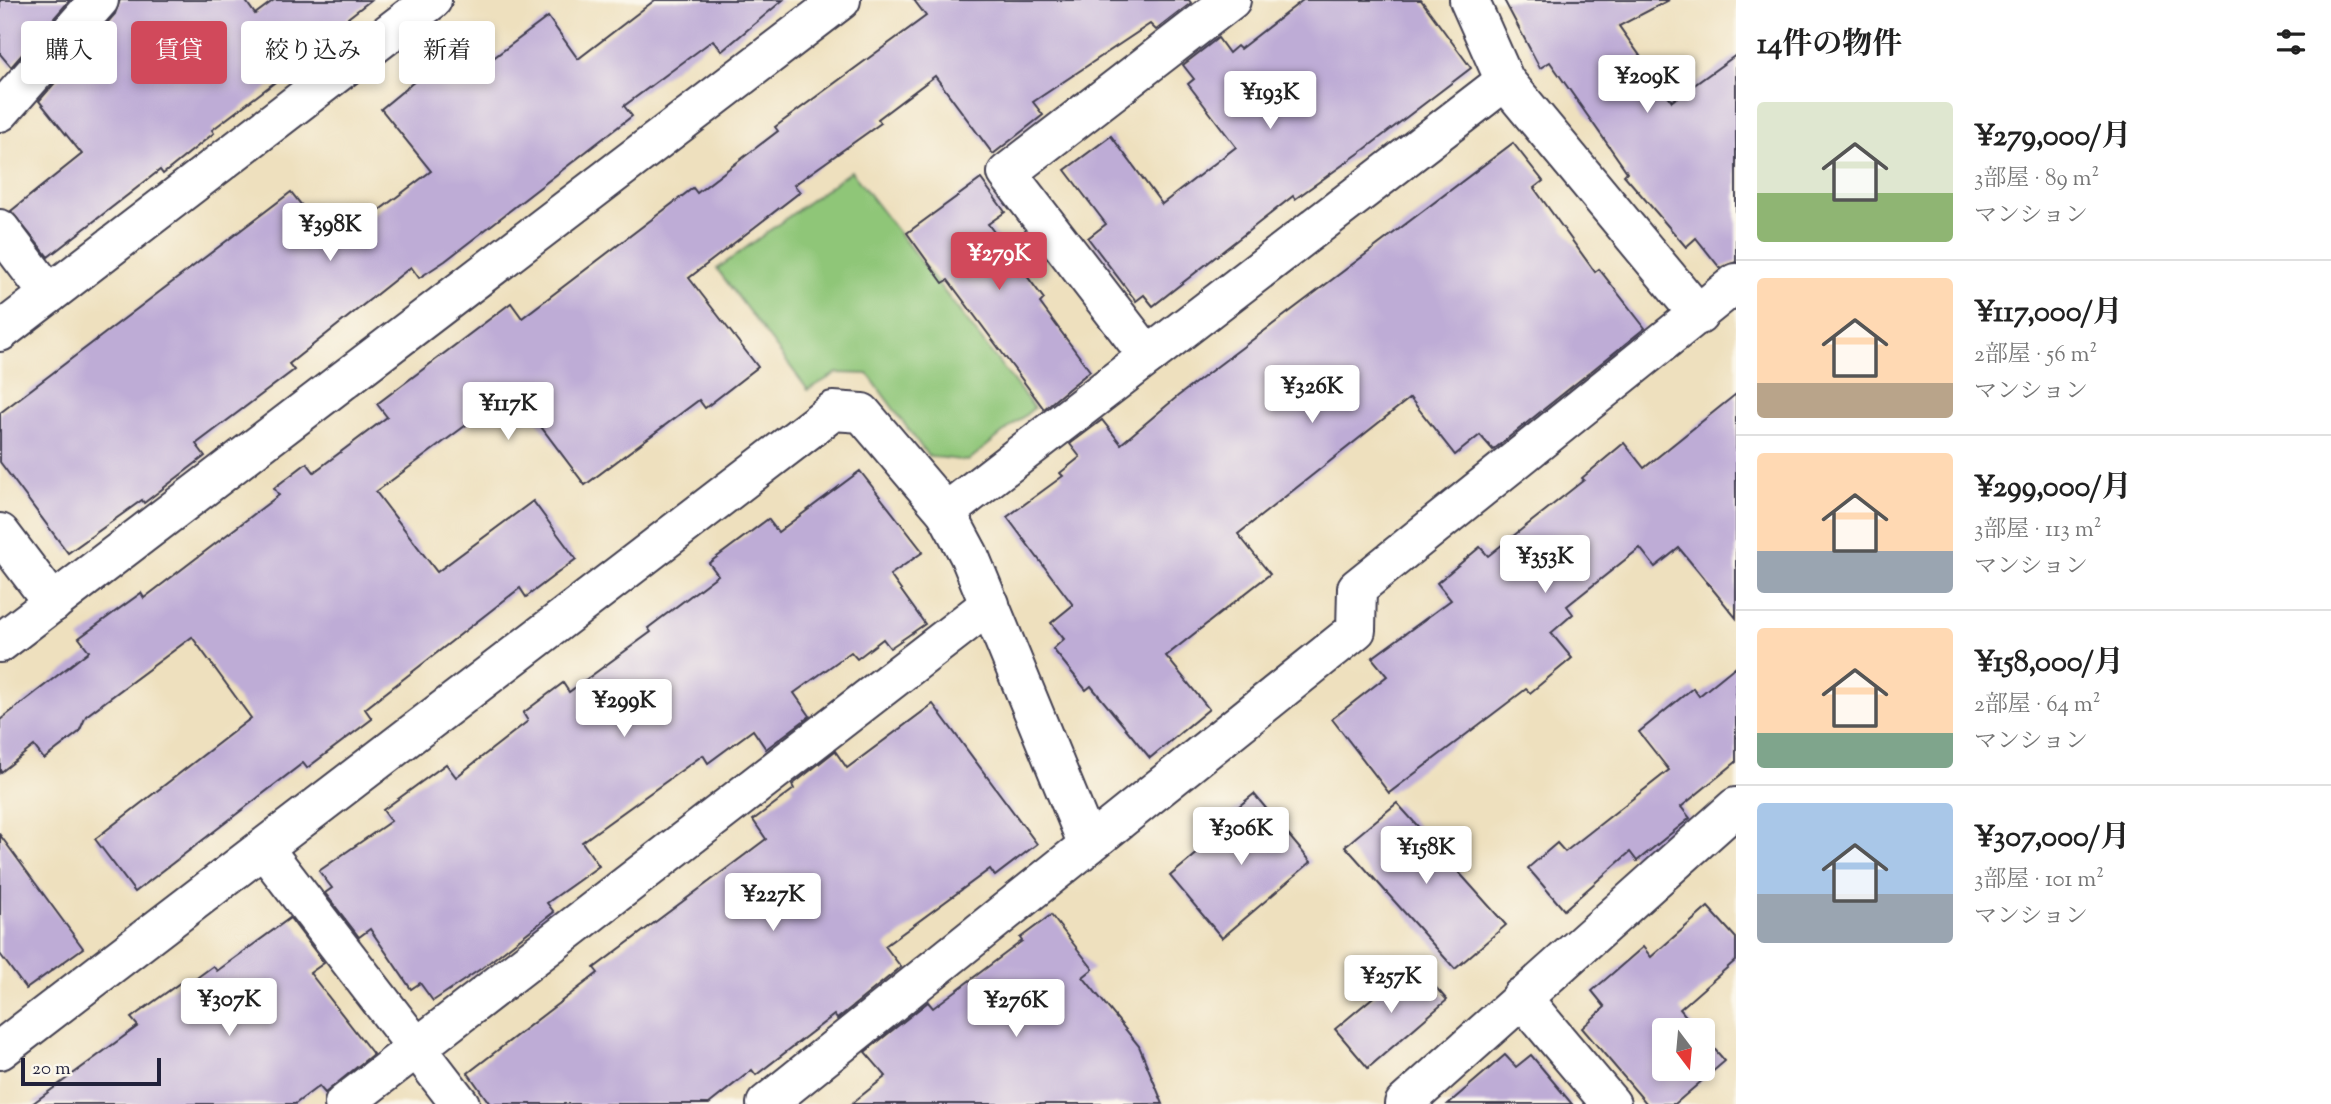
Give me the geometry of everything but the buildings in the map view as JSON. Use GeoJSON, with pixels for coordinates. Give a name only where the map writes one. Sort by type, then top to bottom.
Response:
{"type":"FeatureCollection","features":[{"type":"Feature","properties":{"kind":"street"},"geometry":{"type":"LineString","coordinates":[[0,112],[99,0]]}},
{"type":"Feature","properties":{"kind":"street"},"geometry":{"type":"LineString","coordinates":[[0,332],[432,0]]}},
{"type":"Feature","properties":{"kind":"street"},"geometry":{"type":"LineString","coordinates":[[0,643],[841,0]]}},
{"type":"Feature","properties":{"kind":"street"},"geometry":{"type":"LineString","coordinates":[[1148,356],[1007,173],[1231,0]]}},
{"type":"Feature","properties":{"kind":"street"},"geometry":{"type":"LineString","coordinates":[[1469,0],[1505,81],[1699,315]]}},
{"type":"Feature","properties":{"kind":"street"},"geometry":{"type":"LineString","coordinates":[[946,512],[1505,81]]}},
{"type":"Feature","properties":{"kind":"street"},"geometry":{"type":"LineString","coordinates":[[0,229],[50,294]]}},
{"type":"Feature","properties":{"kind":"street"},"geometry":{"type":"LineString","coordinates":[[766,1104],[1356,630],[1357,588],[1736,283]]}},
{"type":"Feature","properties":{"kind":"street"},"geometry":{"type":"LineString","coordinates":[[0,1050],[833,411],[862,414],[946,512],[970,555],[1087,845]]}},
{"type":"Feature","properties":{"kind":"street"},"geometry":{"type":"LineString","coordinates":[[0,533],[52,603]]}},
{"type":"Feature","properties":{"kind":"street"},"geometry":{"type":"LineString","coordinates":[[344,1104],[990,604]]}},
{"type":"Feature","properties":{"kind":"street"},"geometry":{"type":"LineString","coordinates":[[1404,1104],[1736,807]]}},
{"type":"Feature","properties":{"kind":"street"},"geometry":{"type":"LineString","coordinates":[[264,849],[460,1104]]}},
{"type":"Feature","properties":{"kind":"street"},"geometry":{"type":"LineString","coordinates":[[1521,997],[1611,1104]]}},
{"type":"Feature","properties":{"kind":"green space"},"geometry":{"type":"Polygon","coordinates":[[[851,171],[1034,408],[968,461],[928,456],[868,374],[837,373],[808,390],[717,269],[851,171]]]}}]}
